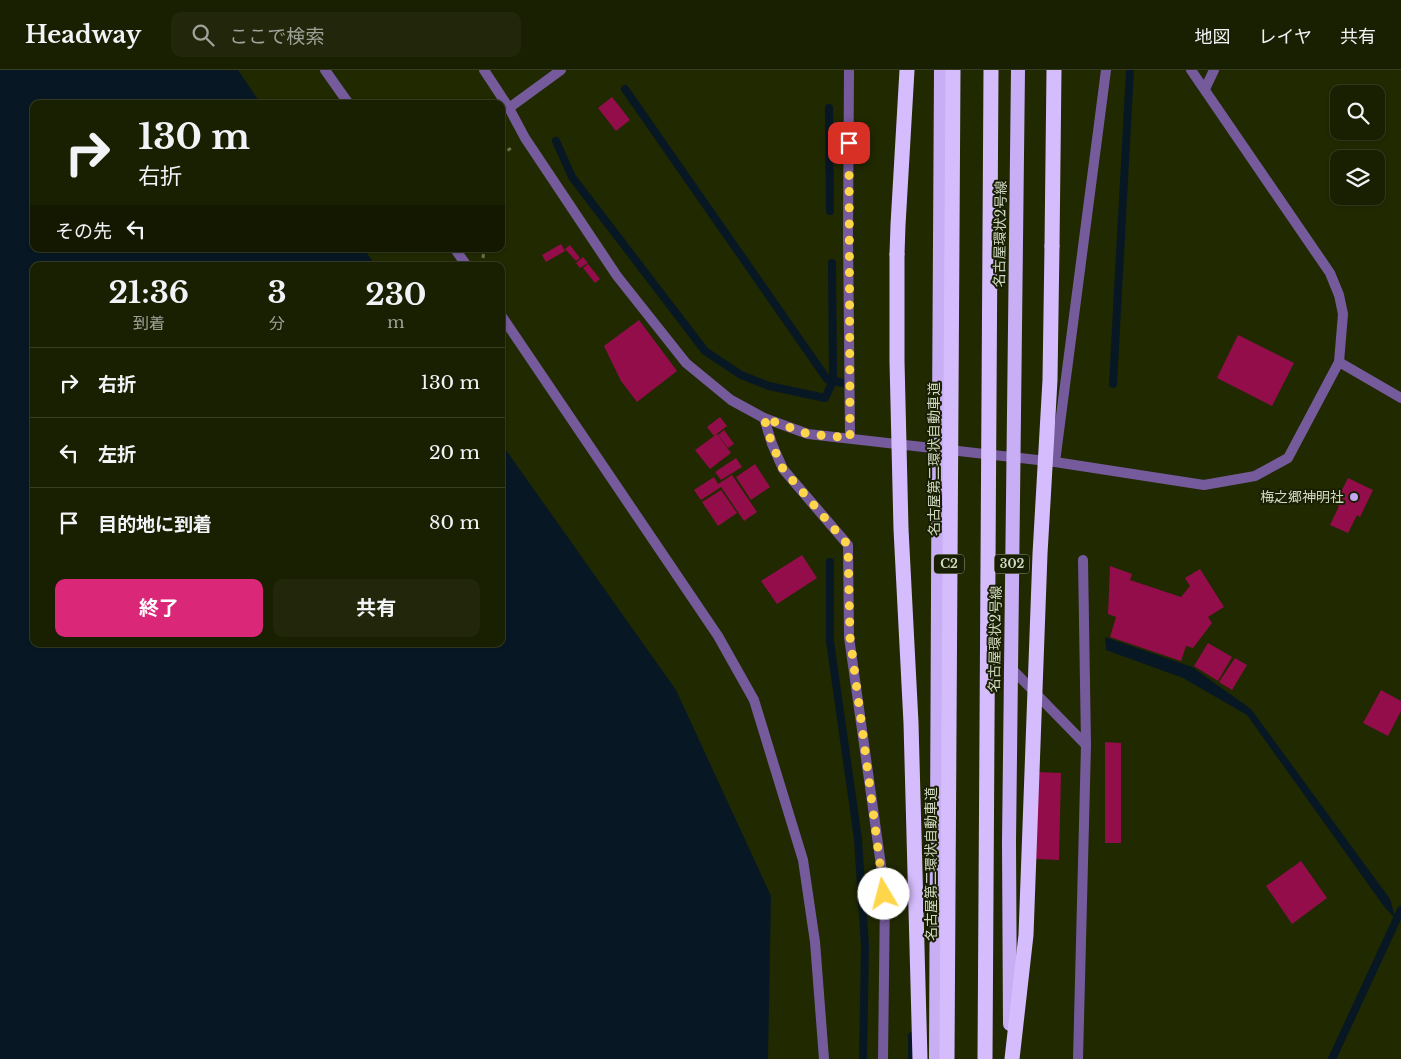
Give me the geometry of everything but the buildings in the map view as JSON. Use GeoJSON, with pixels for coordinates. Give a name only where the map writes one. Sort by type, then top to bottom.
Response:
{"type":"FeatureCollection","features":[{"type":"Feature","properties":{"kind":"highway"},"geometry":{"type":"LineString","coordinates":[[906,70],[898,225],[898,362],[901,529],[911,723],[920,1059]]}},
{"type":"Feature","properties":{"kind":"highway"},"geometry":{"type":"LineString","coordinates":[[936,1059],[941,70]]}},
{"type":"Feature","properties":{"kind":"highway","name":"名古屋第二環状自動車道"},"geometry":{"type":"LineString","coordinates":[[947,1059],[953,70]]}},
{"type":"Feature","properties":{"kind":"highway"},"geometry":{"type":"LineString","coordinates":[[985,1059],[991,70]]}},
{"type":"Feature","properties":{"kind":"highway","name":"名古屋環状2号線"},"geometry":{"type":"LineString","coordinates":[[1011,1059],[1010,667],[1018,70]]}},
{"type":"Feature","properties":{"kind":"highway"},"geometry":{"type":"LineString","coordinates":[[1011,1059],[1026,935],[1038,602],[1050,380],[1054,70]]}},
{"type":"Feature","properties":{"kind":"street"},"geometry":{"type":"LineString","coordinates":[[325,70],[346,100]]}},
{"type":"Feature","properties":{"kind":"street"},"geometry":{"type":"LineString","coordinates":[[484,70],[504,100]]}},
{"type":"Feature","properties":{"kind":"street"},"geometry":{"type":"LineString","coordinates":[[509,108],[561,70]]}},
{"type":"Feature","properties":{"kind":"street"},"geometry":{"type":"LineString","coordinates":[[849,70],[850,438]]}},
{"type":"Feature","properties":{"kind":"street"},"geometry":{"type":"LineString","coordinates":[[1056,462],[1106,70]]}},
{"type":"Feature","properties":{"kind":"street"},"geometry":{"type":"LineString","coordinates":[[505,102],[525,138],[617,276],[686,363],[731,400],[764,418],[808,434],[1056,462],[1204,485],[1255,476],[1288,458],[1339,362],[1343,314],[1340,296],[1330,273],[1191,70]]}},
{"type":"Feature","properties":{"kind":"street"},"geometry":{"type":"LineString","coordinates":[[1205,89],[1214,70]]}},
{"type":"Feature","properties":{"kind":"street"},"geometry":{"type":"LineString","coordinates":[[456,252],[464,262]]}},
{"type":"Feature","properties":{"kind":"street"},"geometry":{"type":"LineString","coordinates":[[505,321],[718,636],[754,700],[803,860],[816,942],[824,1059]]}},
{"type":"Feature","properties":{"kind":"street"},"geometry":{"type":"LineString","coordinates":[[1339,362],[1401,398]]}},
{"type":"Feature","properties":{"kind":"street"},"geometry":{"type":"LineString","coordinates":[[764,418],[772,444],[783,469],[848,545],[850,637],[884,894],[883,1059]]}},
{"type":"Feature","properties":{"kind":"street"},"geometry":{"type":"LineString","coordinates":[[1078,1059],[1086,745],[1083,560]]}},
{"type":"Feature","properties":{"kind":"street"},"geometry":{"type":"LineString","coordinates":[[1010,667],[1086,745]]}},
{"type":"Feature","properties":{"kind":"water"},"geometry":{"type":"Polygon","coordinates":[[[0,70],[238,70],[258,100],[30,100],[30,252],[366,252],[373,262],[30,262],[30,647],[505,647],[505,449],[676,690],[771,896],[768,1059],[0,1059],[0,70]]]}},
{"type":"Feature","properties":{"kind":"water"},"geometry":{"type":"Polygon","coordinates":[[[1105,637],[1192,667],[1251,709],[1390,899],[1396,920],[1383,905],[1247,715],[1183,678],[1106,650],[1105,637]]]}},
{"type":"Feature","properties":{"kind":"waterway"},"geometry":{"type":"LineString","coordinates":[[1113,384],[1130,70]]}},
{"type":"Feature","properties":{"kind":"waterway"},"geometry":{"type":"LineString","coordinates":[[625,89],[827,379],[843,383]]}},
{"type":"Feature","properties":{"kind":"waterway"},"geometry":{"type":"LineString","coordinates":[[829,108],[830,211]]}},
{"type":"Feature","properties":{"kind":"waterway"},"geometry":{"type":"LineString","coordinates":[[556,141],[572,177],[705,351],[741,375],[769,386],[825,398],[833,381],[832,263]]}},
{"type":"Feature","properties":{"kind":"waterway"},"geometry":{"type":"LineString","coordinates":[[830,562],[830,641],[858,839],[865,946],[863,1059]]}},
{"type":"Feature","properties":{"kind":"waterway"},"geometry":{"type":"LineString","coordinates":[[1332,1059],[1401,910]]}},
{"type":"Feature","properties":{"kind":"waterway"},"geometry":{"type":"LineString","coordinates":[[912,1036],[912,1059]]}},
{"type":"Feature","properties":{"kind":"place","name":"梅之郷神明社"},"geometry":{"type":"Point","coordinates":[1354,497]}},
{"type":"Feature","properties":{"kind":"route"},"geometry":{"type":"LineString","coordinates":[[849,143],[850,438],[808,434],[764,418],[772,444],[783,469],[848,545],[850,637],[884,894]]}}]}
